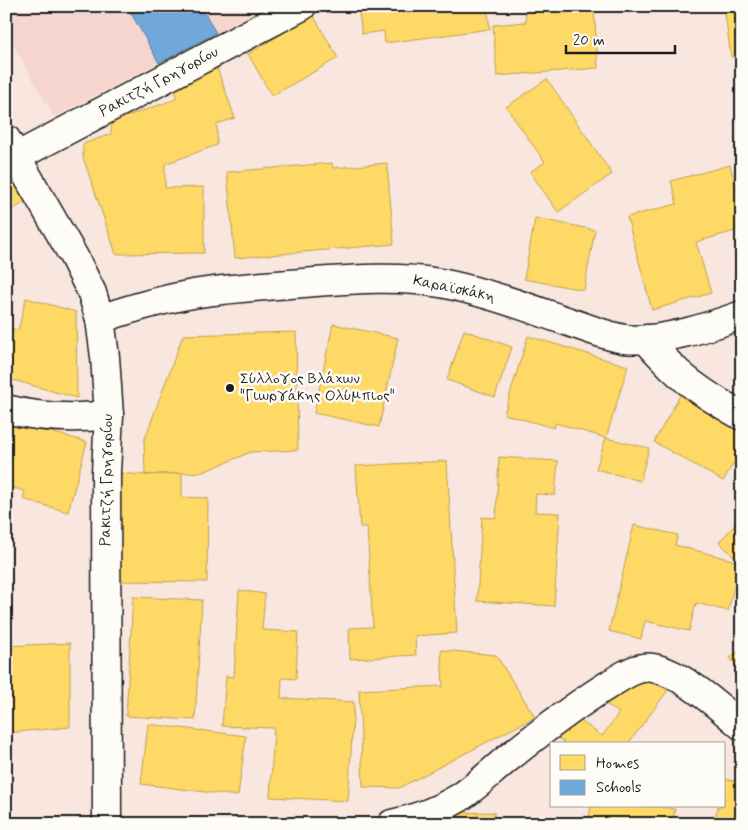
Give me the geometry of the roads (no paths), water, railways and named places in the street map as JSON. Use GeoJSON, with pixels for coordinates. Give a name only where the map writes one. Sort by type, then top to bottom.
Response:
{"type":"FeatureCollection","features":[{"type":"Feature","properties":{"kind":"street","name":"Ρακιτζή Γρηγορίου"},"geometry":{"type":"LineString","coordinates":[[107,824],[106,482],[109,415],[100,319],[92,293],[74,257],[11,148],[302,6]]}},
{"type":"Feature","properties":{"kind":"street","name":"Καραϊσκάκη"},"geometry":{"type":"LineString","coordinates":[[100,319],[128,309],[206,292],[283,284],[403,278],[441,283],[476,292],[624,339],[664,337],[706,327],[742,315]]}},
{"type":"Feature","properties":{"kind":"street"},"geometry":{"type":"LineString","coordinates":[[646,339],[688,381],[702,392],[742,416]]}},
{"type":"Feature","properties":{"kind":"street"},"geometry":{"type":"LineString","coordinates":[[6,409],[33,415],[72,418],[109,415]]}},
{"type":"Feature","properties":{"kind":"street"},"geometry":{"type":"LineString","coordinates":[[392,824],[417,817],[460,797],[536,735],[597,692],[635,670],[653,668],[674,676],[697,690],[742,726]]}},
{"type":"Feature","properties":{"kind":"place","name":"Σύλλογος Βλάχων \"Γιωργάκης Ολύμπιος\""},"geometry":{"type":"Point","coordinates":[230,388]}}]}
